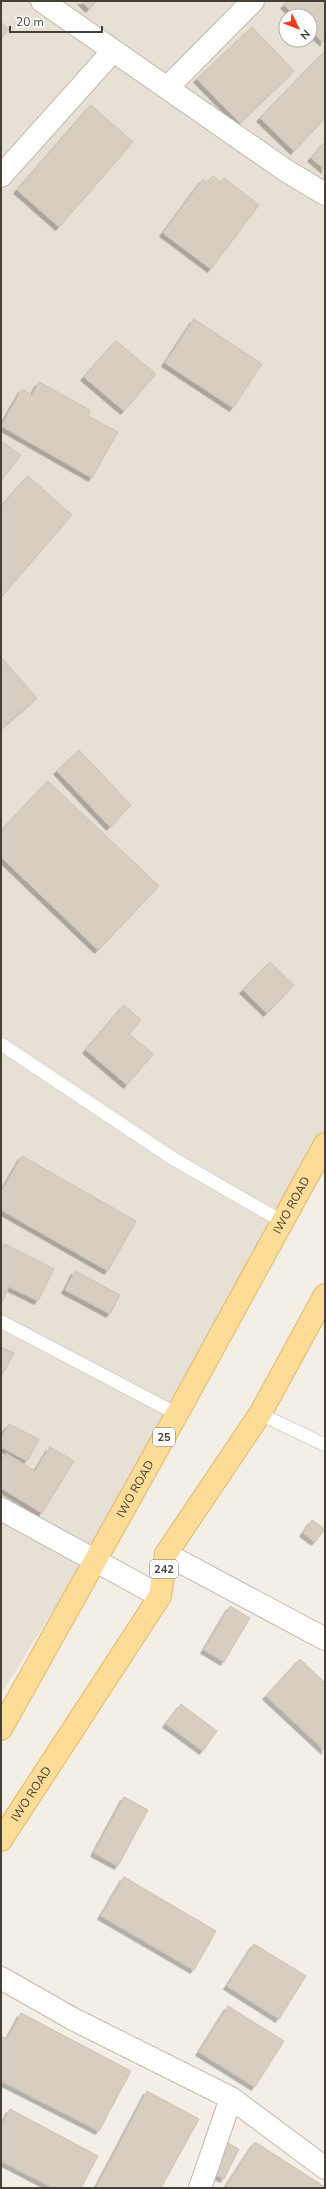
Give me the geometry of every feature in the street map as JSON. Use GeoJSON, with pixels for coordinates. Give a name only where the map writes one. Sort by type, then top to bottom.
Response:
{"type":"FeatureCollection","features":[{"type":"Feature","properties":{"kind":"main road","name":"IWO ROAD"},"geometry":{"type":"LineString","coordinates":[[1,1729],[177,1414],[325,1144]]}},
{"type":"Feature","properties":{"kind":"main road","name":"IWO ROAD"},"geometry":{"type":"LineString","coordinates":[[1,1840],[160,1596],[166,1554],[260,1414],[319,1321],[325,1295]]}},
{"type":"Feature","properties":{"kind":"street"},"geometry":{"type":"LineString","coordinates":[[42,1],[285,170],[325,194]]}},
{"type":"Feature","properties":{"kind":"street"},"geometry":{"type":"LineString","coordinates":[[167,88],[253,1]]}},
{"type":"Feature","properties":{"kind":"street"},"geometry":{"type":"LineString","coordinates":[[1,176],[113,51]]}},
{"type":"Feature","properties":{"kind":"street"},"geometry":{"type":"LineString","coordinates":[[1,1509],[160,1596]]}},
{"type":"Feature","properties":{"kind":"street"},"geometry":{"type":"LineString","coordinates":[[166,1554],[325,1639]]}},
{"type":"Feature","properties":{"kind":"street"},"geometry":{"type":"LineString","coordinates":[[1,1978],[73,2019],[231,2098],[325,2168]]}},
{"type":"Feature","properties":{"kind":"street"},"geometry":{"type":"LineString","coordinates":[[200,2188],[231,2098]]}},
{"type":"Feature","properties":{"kind":"lane"},"geometry":{"type":"LineString","coordinates":[[1,1044],[172,1158],[283,1222]]}},
{"type":"Feature","properties":{"kind":"lane"},"geometry":{"type":"LineString","coordinates":[[2,1322],[177,1414]]}},
{"type":"Feature","properties":{"kind":"lane"},"geometry":{"type":"LineString","coordinates":[[260,1414],[325,1445]]}},
{"type":"Feature","properties":{"kind":"shaded area"},"geometry":{"type":"Polygon","coordinates":[[[1,1],[325,1],[325,1131],[227,1332],[1,1694],[1,1]]]}},
{"type":"Feature","properties":{"kind":"building"},"geometry":{"type":"Polygon","coordinates":[[[81,1],[97,1],[89,9],[81,1]]]}},
{"type":"Feature","properties":{"kind":"building"},"geometry":{"type":"Polygon","coordinates":[[[288,1],[325,1],[324,43],[318,37],[318,8],[287,8],[284,5],[288,1]]]}},
{"type":"Feature","properties":{"kind":"building"},"geometry":{"type":"Polygon","coordinates":[[[1,22],[9,29],[1,39],[1,22]]]}},
{"type":"Feature","properties":{"kind":"building"},"geometry":{"type":"Polygon","coordinates":[[[252,27],[294,71],[240,123],[197,79],[252,27]]]}},
{"type":"Feature","properties":{"kind":"building"},"geometry":{"type":"Polygon","coordinates":[[[325,51],[325,118],[294,151],[260,118],[325,51]]]}},
{"type":"Feature","properties":{"kind":"building"},"geometry":{"type":"Polygon","coordinates":[[[91,105],[133,142],[59,227],[17,190],[91,105]]]}},
{"type":"Feature","properties":{"kind":"building"},"geometry":{"type":"Polygon","coordinates":[[[325,142],[325,170],[311,158],[325,142]]]}},
{"type":"Feature","properties":{"kind":"building"},"geometry":{"type":"Polygon","coordinates":[[[213,176],[221,182],[224,178],[259,205],[211,269],[163,233],[203,179],[207,182],[213,176]]]}},
{"type":"Feature","properties":{"kind":"building"},"geometry":{"type":"Polygon","coordinates":[[[194,319],[262,364],[233,408],[165,363],[194,319]]]}},
{"type":"Feature","properties":{"kind":"building"},"geometry":{"type":"Polygon","coordinates":[[[116,341],[156,374],[124,411],[84,377],[116,341]]]}},
{"type":"Feature","properties":{"kind":"building"},"geometry":{"type":"Polygon","coordinates":[[[39,382],[90,410],[88,416],[118,432],[92,478],[1,426],[22,389],[32,395],[39,382]]]}},
{"type":"Feature","properties":{"kind":"building"},"geometry":{"type":"Polygon","coordinates":[[[1,441],[21,455],[1,481],[1,441]]]}},
{"type":"Feature","properties":{"kind":"building"},"geometry":{"type":"Polygon","coordinates":[[[28,476],[72,515],[3,595],[1,593],[1,506],[28,476]]]}},
{"type":"Feature","properties":{"kind":"building"},"geometry":{"type":"Polygon","coordinates":[[[1,657],[37,698],[1,729],[1,657]]]}},
{"type":"Feature","properties":{"kind":"building"},"geometry":{"type":"Polygon","coordinates":[[[79,750],[131,805],[110,827],[57,771],[79,750]]]}},
{"type":"Feature","properties":{"kind":"building"},"geometry":{"type":"Polygon","coordinates":[[[48,781],[159,886],[98,950],[1,857],[1,831],[48,781]]]}},
{"type":"Feature","properties":{"kind":"building"},"geometry":{"type":"Polygon","coordinates":[[[270,962],[294,985],[267,1013],[243,990],[270,962]]]}},
{"type":"Feature","properties":{"kind":"building"},"geometry":{"type":"Polygon","coordinates":[[[124,1005],[141,1020],[129,1034],[153,1054],[127,1085],[86,1050],[124,1005]]]}},
{"type":"Feature","properties":{"kind":"building"},"geometry":{"type":"Polygon","coordinates":[[[22,1156],[136,1221],[108,1271],[1,1210],[1,1192],[22,1156]]]}},
{"type":"Feature","properties":{"kind":"building"},"geometry":{"type":"Polygon","coordinates":[[[4,1244],[54,1269],[38,1301],[9,1287],[1,1304],[1,1249],[4,1244]]]}},
{"type":"Feature","properties":{"kind":"building"},"geometry":{"type":"Polygon","coordinates":[[[75,1271],[120,1295],[110,1314],[65,1290],[75,1271]]]}},
{"type":"Feature","properties":{"kind":"building"},"geometry":{"type":"Polygon","coordinates":[[[1,1347],[14,1353],[1,1377],[1,1347]]]}},
{"type":"Feature","properties":{"kind":"building"},"geometry":{"type":"Polygon","coordinates":[[[9,1424],[39,1439],[27,1461],[1,1447],[1,1438],[9,1424]]]}},
{"type":"Feature","properties":{"kind":"building"},"geometry":{"type":"Polygon","coordinates":[[[50,1447],[74,1461],[42,1513],[1,1488],[1,1461],[6,1453],[35,1471],[50,1447]]]}},
{"type":"Feature","properties":{"kind":"building"},"geometry":{"type":"Polygon","coordinates":[[[312,1520],[325,1529],[315,1542],[303,1533],[312,1520]]]}},
{"type":"Feature","properties":{"kind":"building"},"geometry":{"type":"Polygon","coordinates":[[[230,1606],[250,1618],[224,1662],[204,1650],[230,1606]]]}},
{"type":"Feature","properties":{"kind":"building"},"geometry":{"type":"Polygon","coordinates":[[[300,1659],[325,1683],[325,1751],[266,1696],[300,1659]]]}},
{"type":"Feature","properties":{"kind":"building"},"geometry":{"type":"Polygon","coordinates":[[[181,1704],[217,1731],[203,1751],[166,1724],[181,1704]]]}},
{"type":"Feature","properties":{"kind":"building"},"geometry":{"type":"Polygon","coordinates":[[[124,1797],[148,1810],[118,1866],[94,1853],[124,1797]]]}},
{"type":"Feature","properties":{"kind":"building"},"geometry":{"type":"Polygon","coordinates":[[[124,1877],[216,1931],[194,1970],[101,1916],[124,1877]]]}},
{"type":"Feature","properties":{"kind":"building"},"geometry":{"type":"Polygon","coordinates":[[[254,1944],[306,1976],[279,2019],[227,1986],[254,1944]]]}},
{"type":"Feature","properties":{"kind":"building"},"geometry":{"type":"Polygon","coordinates":[[[228,2006],[284,2041],[255,2087],[199,2052],[228,2006]]]}},
{"type":"Feature","properties":{"kind":"building"},"geometry":{"type":"Polygon","coordinates":[[[21,2013],[131,2071],[99,2131],[1,2081],[1,2036],[7,2039],[21,2013]]]}},
{"type":"Feature","properties":{"kind":"building"},"geometry":{"type":"Polygon","coordinates":[[[147,2091],[199,2119],[161,2188],[96,2188],[147,2091]]]}},
{"type":"Feature","properties":{"kind":"building"},"geometry":{"type":"Polygon","coordinates":[[[10,2109],[98,2156],[81,2188],[53,2188],[1,2161],[1,2126],[10,2109]]]}},
{"type":"Feature","properties":{"kind":"building"},"geometry":{"type":"Polygon","coordinates":[[[226,2142],[239,2149],[224,2179],[211,2173],[226,2142]]]}},
{"type":"Feature","properties":{"kind":"building"},"geometry":{"type":"Polygon","coordinates":[[[255,2142],[325,2187],[325,2188],[225,2188],[255,2142]]]}}]}
